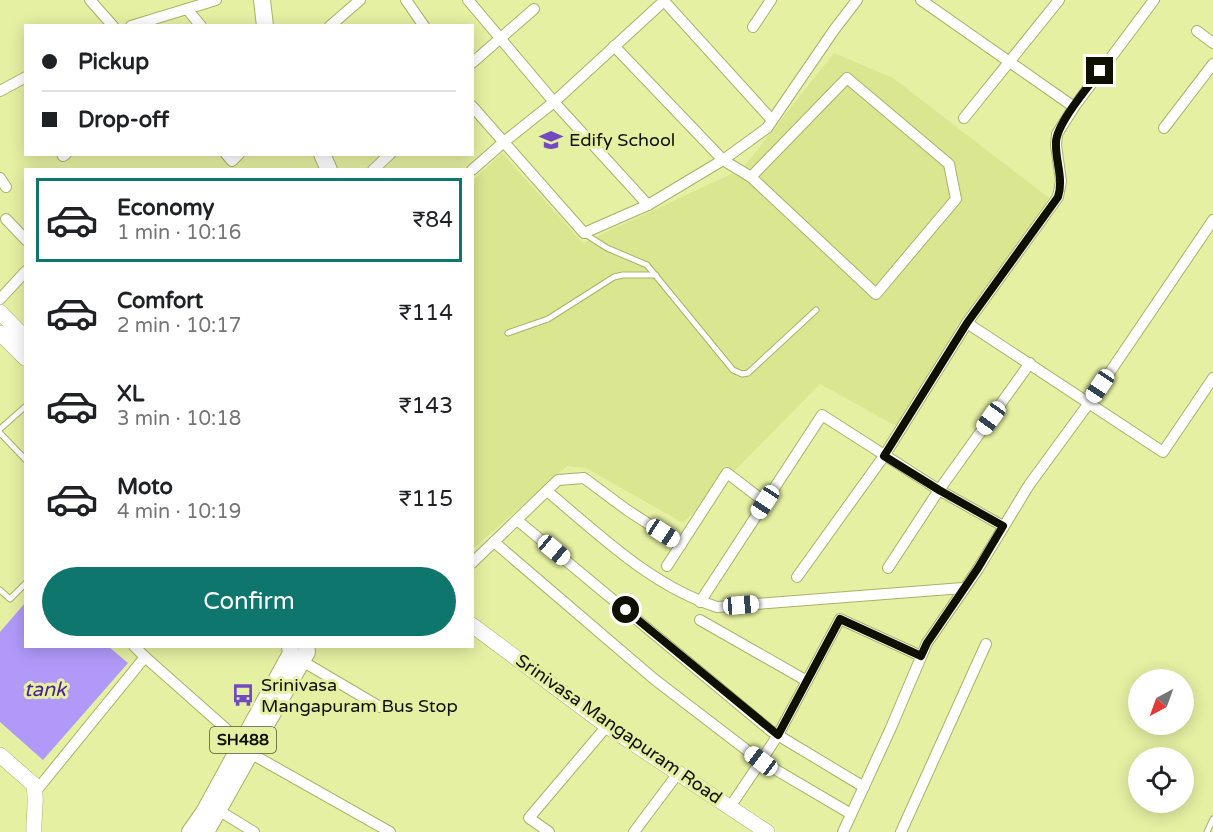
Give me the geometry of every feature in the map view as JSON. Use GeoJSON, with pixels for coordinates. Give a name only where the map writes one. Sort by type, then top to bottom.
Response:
{"type":"FeatureCollection","features":[{"type":"Feature","properties":{"kind":"main road"},"geometry":{"type":"LineString","coordinates":[[262,0],[265,24]]}},
{"type":"Feature","properties":{"kind":"main road","name":"SH488"},"geometry":{"type":"LineString","coordinates":[[206,832],[291,653],[290,648]]}},
{"type":"Feature","properties":{"kind":"main road","name":"SH488"},"geometry":{"type":"LineString","coordinates":[[190,832],[246,748],[304,654]]}},
{"type":"Feature","properties":{"kind":"street"},"geometry":{"type":"LineString","coordinates":[[90,0],[111,24]]}},
{"type":"Feature","properties":{"kind":"street"},"geometry":{"type":"LineString","coordinates":[[138,24],[190,5],[216,0]]}},
{"type":"Feature","properties":{"kind":"street"},"geometry":{"type":"LineString","coordinates":[[338,23],[360,0]]}},
{"type":"Feature","properties":{"kind":"street"},"geometry":{"type":"LineString","coordinates":[[406,0],[423,24]]}},
{"type":"Feature","properties":{"kind":"street"},"geometry":{"type":"LineString","coordinates":[[468,0],[554,102],[648,205]]}},
{"type":"Feature","properties":{"kind":"street"},"geometry":{"type":"LineString","coordinates":[[753,27],[771,0]]}},
{"type":"Feature","properties":{"kind":"street"},"geometry":{"type":"LineString","coordinates":[[474,108],[584,233],[648,205],[723,160],[767,128],[771,119],[857,0]]}},
{"type":"Feature","properties":{"kind":"street"},"geometry":{"type":"LineString","coordinates":[[921,0],[1074,107]]}},
{"type":"Feature","properties":{"kind":"street"},"geometry":{"type":"LineString","coordinates":[[964,118],[1059,0]]}},
{"type":"Feature","properties":{"kind":"street"},"geometry":{"type":"LineString","coordinates":[[797,577],[884,456],[967,323],[1058,197],[1061,181],[1056,146],[1057,134],[1074,107],[1154,0]]}},
{"type":"Feature","properties":{"kind":"street"},"geometry":{"type":"LineString","coordinates":[[474,168],[554,102],[664,1],[771,119]]}},
{"type":"Feature","properties":{"kind":"street"},"geometry":{"type":"LineString","coordinates":[[190,5],[200,24]]}},
{"type":"Feature","properties":{"kind":"street"},"geometry":{"type":"LineString","coordinates":[[474,61],[534,9]]}},
{"type":"Feature","properties":{"kind":"street"},"geometry":{"type":"LineString","coordinates":[[1197,31],[1213,43]]}},
{"type":"Feature","properties":{"kind":"street"},"geometry":{"type":"LineString","coordinates":[[614,46],[723,160],[751,177],[876,294],[956,199],[949,164],[847,78],[751,177]]}},
{"type":"Feature","properties":{"kind":"street"},"geometry":{"type":"LineString","coordinates":[[1164,128],[1213,64]]}},
{"type":"Feature","properties":{"kind":"street"},"geometry":{"type":"LineString","coordinates":[[0,91],[22,79]]}},
{"type":"Feature","properties":{"kind":"street"},"geometry":{"type":"LineString","coordinates":[[375,168],[388,156]]}},
{"type":"Feature","properties":{"kind":"street"},"geometry":{"type":"LineString","coordinates":[[6,219],[24,238]]}},
{"type":"Feature","properties":{"kind":"street"},"geometry":{"type":"LineString","coordinates":[[843,832],[927,643],[978,568],[1029,485],[1089,403],[1213,220]]}},
{"type":"Feature","properties":{"kind":"street"},"geometry":{"type":"LineString","coordinates":[[0,299],[24,273]]}},
{"type":"Feature","properties":{"kind":"street"},"geometry":{"type":"LineString","coordinates":[[0,312],[24,337]]}},
{"type":"Feature","properties":{"kind":"street"},"geometry":{"type":"LineString","coordinates":[[967,323],[1162,452],[1213,378]]}},
{"type":"Feature","properties":{"kind":"street"},"geometry":{"type":"LineString","coordinates":[[0,333],[24,356]]}},
{"type":"Feature","properties":{"kind":"street"},"geometry":{"type":"LineString","coordinates":[[888,568],[939,490],[1030,363]]}},
{"type":"Feature","properties":{"kind":"street"},"geometry":{"type":"LineString","coordinates":[[700,602],[822,415],[939,490],[1003,526]]}},
{"type":"Feature","properties":{"kind":"street"},"geometry":{"type":"LineString","coordinates":[[667,566],[727,473],[765,502]]}},
{"type":"Feature","properties":{"kind":"street"},"geometry":{"type":"LineString","coordinates":[[474,561],[558,480],[584,478],[627,510],[681,545]]}},
{"type":"Feature","properties":{"kind":"street"},"geometry":{"type":"LineString","coordinates":[[547,491],[639,568],[700,602],[717,607],[963,588]]}},
{"type":"Feature","properties":{"kind":"street"},"geometry":{"type":"LineString","coordinates":[[517,520],[778,735],[864,787]]}},
{"type":"Feature","properties":{"kind":"street"},"geometry":{"type":"LineString","coordinates":[[494,542],[654,679],[761,761],[851,814]]}},
{"type":"Feature","properties":{"kind":"street"},"geometry":{"type":"LineString","coordinates":[[730,807],[778,735],[840,619],[921,656]]}},
{"type":"Feature","properties":{"kind":"street"},"geometry":{"type":"LineString","coordinates":[[700,620],[807,681]]}},
{"type":"Feature","properties":{"kind":"street","name":"Srinivasa Mangapuram Road"},"geometry":{"type":"LineString","coordinates":[[474,626],[607,726],[767,832]]}},
{"type":"Feature","properties":{"kind":"street"},"geometry":{"type":"LineString","coordinates":[[901,832],[986,644]]}},
{"type":"Feature","properties":{"kind":"street"},"geometry":{"type":"LineString","coordinates":[[136,648],[246,748],[390,832]]}},
{"type":"Feature","properties":{"kind":"street"},"geometry":{"type":"LineString","coordinates":[[304,654],[380,707]]}},
{"type":"Feature","properties":{"kind":"street"},"geometry":{"type":"LineString","coordinates":[[36,791],[146,657]]}},
{"type":"Feature","properties":{"kind":"street"},"geometry":{"type":"LineString","coordinates":[[549,832],[529,818],[607,726]]}},
{"type":"Feature","properties":{"kind":"street"},"geometry":{"type":"LineString","coordinates":[[0,755],[33,784],[36,791],[33,831]]}},
{"type":"Feature","properties":{"kind":"street"},"geometry":{"type":"LineString","coordinates":[[636,831],[679,772]]}},
{"type":"Feature","properties":{"kind":"street"},"geometry":{"type":"LineString","coordinates":[[218,810],[254,832]]}},
{"type":"Feature","properties":{"kind":"lane"},"geometry":{"type":"LineString","coordinates":[[584,233],[607,248],[647,265],[733,370],[742,374],[748,373],[816,310]]}},
{"type":"Feature","properties":{"kind":"lane"},"geometry":{"type":"LineString","coordinates":[[508,333],[548,319],[623,274],[656,275]]}},
{"type":"Feature","properties":{"kind":"lane"},"geometry":{"type":"LineString","coordinates":[[24,408],[0,431],[24,458]]}},
{"type":"Feature","properties":{"kind":"lane"},"geometry":{"type":"LineString","coordinates":[[1,592],[10,599],[24,586]]}},
{"type":"Feature","properties":{"kind":"lane"},"geometry":{"type":"LineString","coordinates":[[1207,832],[1213,819]]}},
{"type":"Feature","properties":{"kind":"shaded area"},"geometry":{"type":"Polygon","coordinates":[[[834,53],[893,78],[1049,198],[896,426],[820,384],[683,523],[586,468],[567,466],[474,548],[474,179],[502,153],[583,243],[742,169],[834,53]]]}},
{"type":"Feature","properties":{"kind":"water","name":"tank"},"geometry":{"type":"Polygon","coordinates":[[[24,604],[24,648],[110,648],[128,663],[43,760],[0,722],[0,632],[24,604]]]}},
{"type":"Feature","properties":{"kind":"place","name":"Edify School"},"geometry":{"type":"Point","coordinates":[551,140]}},
{"type":"Feature","properties":{"kind":"place","name":"Srinivasa Mangapuram Bus Stop"},"geometry":{"type":"Point","coordinates":[243,695]}},
{"type":"Feature","properties":{"kind":"route"},"geometry":{"type":"LineString","coordinates":[[626,610],[778,735],[840,619],[921,656],[927,643],[978,568],[1003,526],[884,456],[967,323],[1058,197],[1061,181],[1056,146],[1057,134],[1100,71]]}}]}
